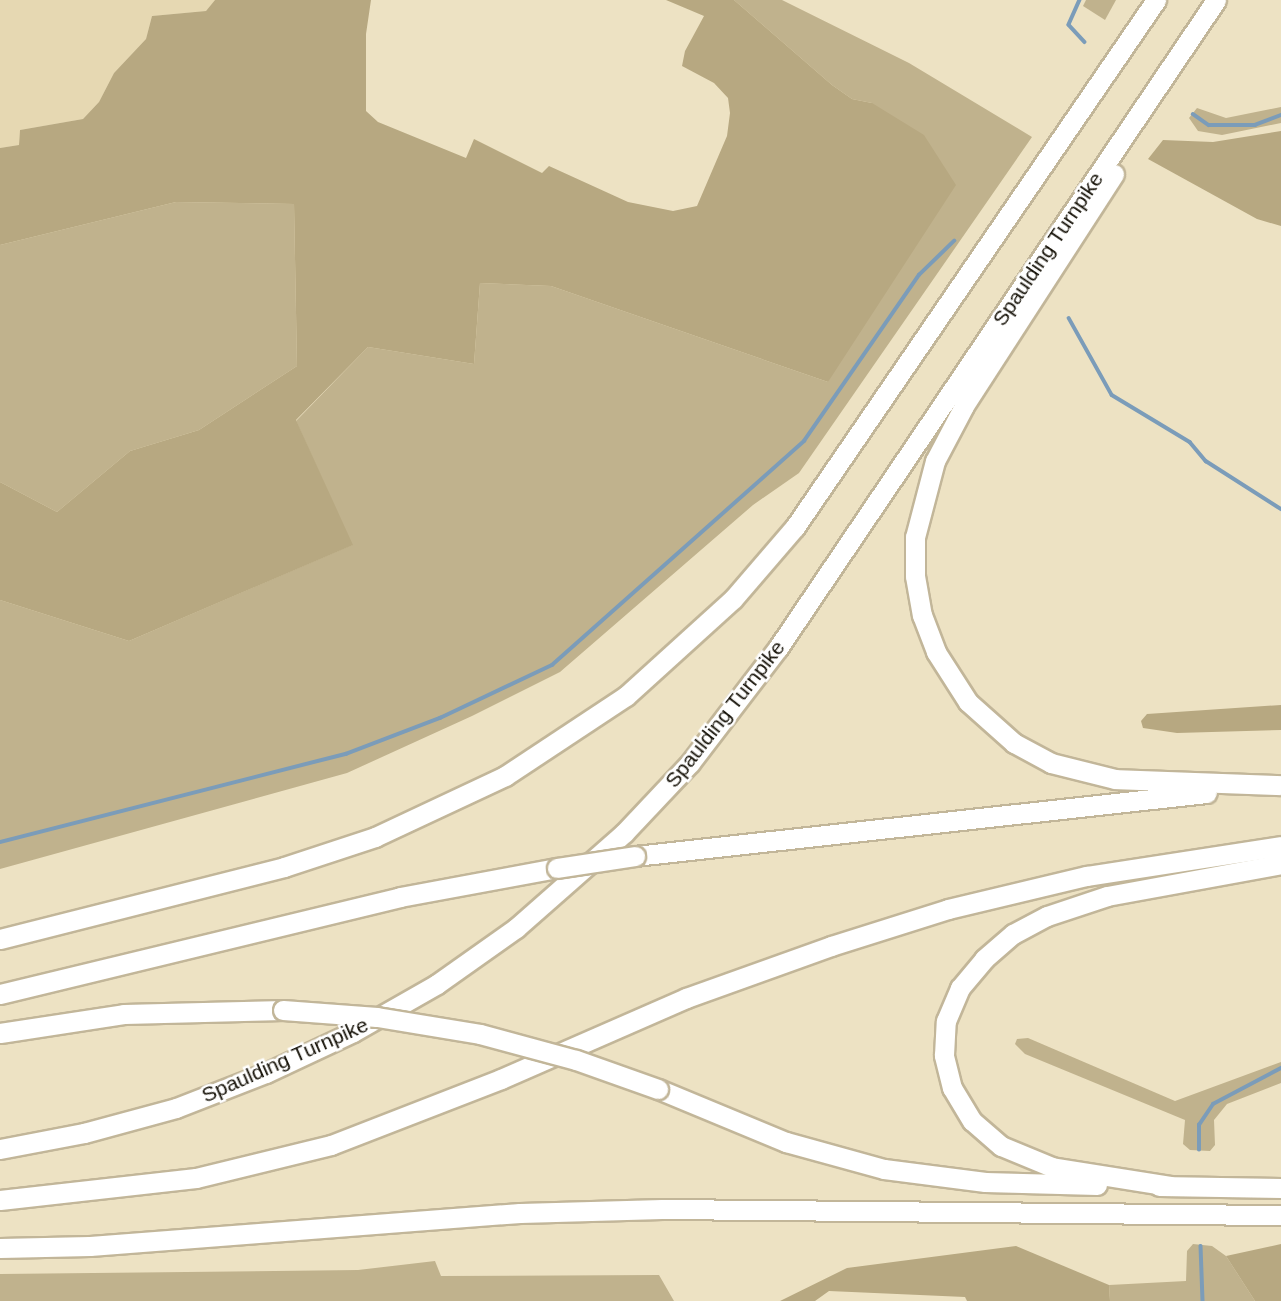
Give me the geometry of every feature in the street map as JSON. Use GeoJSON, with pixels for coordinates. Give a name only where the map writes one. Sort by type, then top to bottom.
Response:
{"type":"FeatureCollection","features":[{"type":"Feature","properties":{"kind":"highway"},"geometry":{"type":"LineString","coordinates":[[0,939],[284,867],[375,837],[505,776],[635,688],[733,599],[795,527],[1156,0]]}},
{"type":"Feature","properties":{"kind":"highway"},"geometry":{"type":"LineString","coordinates":[[1213,5],[1127,154],[948,435],[922,498],[915,576],[928,634],[956,686],[998,731],[1032,754],[1070,770],[1115,779],[1280,785]]}},
{"type":"Feature","properties":{"kind":"highway","name":"Spaulding Turnpike"},"geometry":{"type":"LineString","coordinates":[[0,1149],[84,1133],[176,1108],[266,1073],[354,1032],[437,984],[510,933],[615,842],[690,763],[757,677],[1213,5]]}},
{"type":"Feature","properties":{"kind":"highway"},"geometry":{"type":"LineString","coordinates":[[0,994],[400,897],[557,868],[635,856],[1280,785]]}},
{"type":"Feature","properties":{"kind":"highway"},"geometry":{"type":"LineString","coordinates":[[0,1200],[196,1178],[331,1144],[501,1079],[686,998],[844,942],[948,909],[1087,876],[1281,846]]}},
{"type":"Feature","properties":{"kind":"highway"},"geometry":{"type":"LineString","coordinates":[[1170,1186],[1052,1167],[1001,1146],[972,1121],[952,1088],[944,1055],[946,1021],[971,972],[1013,934],[1047,916],[1107,896],[1281,864]]}},
{"type":"Feature","properties":{"kind":"highway"},"geometry":{"type":"LineString","coordinates":[[0,1033],[124,1014],[283,1010],[377,1017],[480,1034],[659,1089],[786,1142],[884,1169],[985,1182],[1281,1188]]}},
{"type":"Feature","properties":{"kind":"highway"},"geometry":{"type":"LineString","coordinates":[[0,1248],[90,1246],[473,1216],[662,1209],[1281,1215]]}},
{"type":"Feature","properties":{"kind":"shaded area"},"geometry":{"type":"Polygon","coordinates":[[[0,0],[215,0],[206,11],[152,16],[146,39],[114,73],[99,102],[83,119],[20,130],[19,145],[0,148],[0,0]]]}},
{"type":"Feature","properties":{"kind":"shaded area"},"geometry":{"type":"Polygon","coordinates":[[[215,0],[371,0],[366,34],[366,111],[378,122],[466,158],[474,139],[542,173],[549,166],[628,202],[673,211],[697,206],[727,136],[730,113],[728,98],[714,83],[682,66],[685,51],[704,16],[666,0],[734,0],[832,85],[852,99],[872,103],[924,135],[956,185],[828,382],[551,286],[480,283],[474,364],[368,347],[296,420],[353,545],[129,641],[0,600],[0,482],[57,512],[130,451],[199,430],[297,366],[294,204],[176,202],[0,245],[0,148],[19,145],[20,130],[83,119],[99,102],[114,73],[146,39],[152,16],[206,11],[215,0]]]}},
{"type":"Feature","properties":{"kind":"shaded area"},"geometry":{"type":"Polygon","coordinates":[[[734,0],[782,0],[909,63],[1032,137],[799,473],[753,505],[560,672],[472,716],[347,773],[0,869],[0,600],[129,641],[352,545],[296,421],[368,347],[474,364],[480,283],[551,286],[828,382],[872,103],[852,99],[832,85],[734,0]]]}},
{"type":"Feature","properties":{"kind":"shaded area"},"geometry":{"type":"Polygon","coordinates":[[[1086,0],[1116,0],[1105,20],[1083,6],[1086,0]]]}},
{"type":"Feature","properties":{"kind":"shaded area"},"geometry":{"type":"Polygon","coordinates":[[[1281,107],[1281,123],[1222,135],[1198,131],[1189,118],[1197,108],[1226,118],[1281,107]]]}},
{"type":"Feature","properties":{"kind":"shaded area"},"geometry":{"type":"Polygon","coordinates":[[[1281,131],[1281,226],[1257,219],[1148,159],[1163,140],[1213,142],[1281,131]]]}},
{"type":"Feature","properties":{"kind":"shaded area"},"geometry":{"type":"Polygon","coordinates":[[[176,202],[294,204],[297,366],[199,430],[130,451],[57,512],[0,482],[0,245],[176,202]]]}},
{"type":"Feature","properties":{"kind":"shaded area"},"geometry":{"type":"Polygon","coordinates":[[[1281,705],[1281,730],[1177,733],[1143,728],[1141,721],[1147,714],[1281,705]]]}},
{"type":"Feature","properties":{"kind":"shaded area"},"geometry":{"type":"Polygon","coordinates":[[[1028,1038],[1175,1101],[1281,1062],[1281,1083],[1227,1104],[1214,1120],[1215,1145],[1210,1151],[1190,1150],[1183,1144],[1185,1120],[1025,1054],[1015,1044],[1017,1039],[1028,1038]]]}},
{"type":"Feature","properties":{"kind":"shaded area"},"geometry":{"type":"Polygon","coordinates":[[[1193,1244],[1212,1246],[1226,1256],[1255,1301],[1110,1301],[1109,1285],[1186,1281],[1187,1251],[1193,1244]]]}},
{"type":"Feature","properties":{"kind":"shaded area"},"geometry":{"type":"Polygon","coordinates":[[[1281,1244],[1281,1301],[1255,1301],[1226,1256],[1281,1244]]]}},
{"type":"Feature","properties":{"kind":"shaded area"},"geometry":{"type":"Polygon","coordinates":[[[1016,1246],[1109,1285],[1110,1301],[967,1301],[965,1297],[829,1291],[815,1301],[780,1301],[847,1268],[1016,1246]]]}},
{"type":"Feature","properties":{"kind":"shaded area"},"geometry":{"type":"Polygon","coordinates":[[[435,1261],[441,1276],[659,1275],[674,1301],[0,1301],[0,1274],[358,1270],[435,1261]]]}},
{"type":"Feature","properties":{"kind":"waterway"},"geometry":{"type":"LineString","coordinates":[[1080,0],[1069,25],[1085,42]]}},
{"type":"Feature","properties":{"kind":"waterway"},"geometry":{"type":"LineString","coordinates":[[1193,114],[1209,125],[1255,125],[1281,115]]}},
{"type":"Feature","properties":{"kind":"waterway"},"geometry":{"type":"LineString","coordinates":[[0,842],[346,754],[440,718],[552,665],[804,441],[919,275],[954,241]]}},
{"type":"Feature","properties":{"kind":"waterway"},"geometry":{"type":"LineString","coordinates":[[1069,318],[1112,395],[1190,442],[1206,461],[1281,509]]}},
{"type":"Feature","properties":{"kind":"waterway"},"geometry":{"type":"LineString","coordinates":[[1199,1150],[1199,1125],[1213,1104],[1281,1068]]}},
{"type":"Feature","properties":{"kind":"waterway"},"geometry":{"type":"LineString","coordinates":[[1201,1246],[1203,1301]]}}]}
